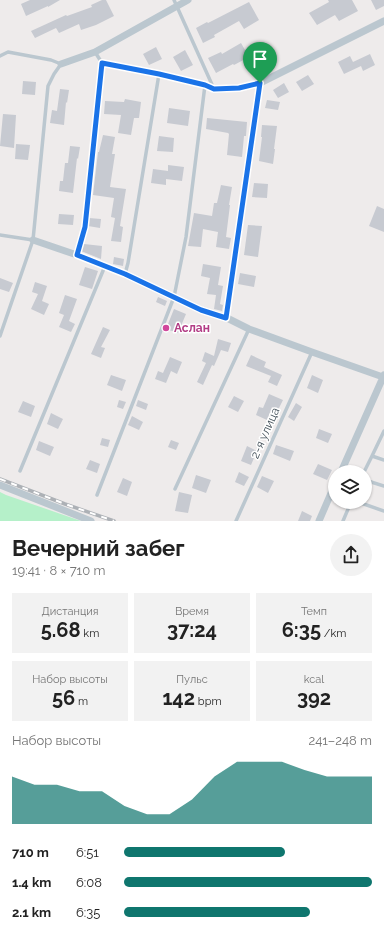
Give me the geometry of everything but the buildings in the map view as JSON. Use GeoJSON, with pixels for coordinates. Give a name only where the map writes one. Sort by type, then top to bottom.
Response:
{"type":"FeatureCollection","features":[{"type":"Feature","properties":{"kind":"street"},"geometry":{"type":"LineString","coordinates":[[61,64],[94,52],[175,3],[188,0]]}},
{"type":"Feature","properties":{"kind":"street"},"geometry":{"type":"LineString","coordinates":[[214,89],[239,88],[260,83],[384,21]]}},
{"type":"Feature","properties":{"kind":"street"},"geometry":{"type":"LineString","coordinates":[[33,240],[125,274],[201,310],[226,318],[249,329],[384,376],[343,465]]}},
{"type":"Feature","properties":{"kind":"street"},"geometry":{"type":"LineString","coordinates":[[0,485],[91,521]]}},
{"type":"Feature","properties":{"kind":"street"},"geometry":{"type":"LineString","coordinates":[[319,521],[328,500]]}},
{"type":"Feature","properties":{"kind":"lane"},"geometry":{"type":"LineString","coordinates":[[175,3],[214,89]]}},
{"type":"Feature","properties":{"kind":"lane"},"geometry":{"type":"LineString","coordinates":[[0,56],[8,52],[51,60],[61,64],[48,86],[33,240],[0,336]]}},
{"type":"Feature","properties":{"kind":"lane"},"geometry":{"type":"LineString","coordinates":[[77,255],[85,227],[102,63],[94,52]]}},
{"type":"Feature","properties":{"kind":"lane"},"geometry":{"type":"LineString","coordinates":[[102,63],[159,74],[205,85],[214,89]]}},
{"type":"Feature","properties":{"kind":"lane"},"geometry":{"type":"LineString","coordinates":[[125,274],[159,74]]}},
{"type":"Feature","properties":{"kind":"lane"},"geometry":{"type":"LineString","coordinates":[[226,318],[260,83]]}},
{"type":"Feature","properties":{"kind":"lane"},"geometry":{"type":"LineString","coordinates":[[97,495],[174,297],[186,237],[205,85]]}},
{"type":"Feature","properties":{"kind":"lane"},"geometry":{"type":"LineString","coordinates":[[0,235],[33,240]]}},
{"type":"Feature","properties":{"kind":"lane"},"geometry":{"type":"LineString","coordinates":[[20,471],[105,266]]}},
{"type":"Feature","properties":{"kind":"lane"},"geometry":{"type":"LineString","coordinates":[[175,489],[249,329]]}},
{"type":"Feature","properties":{"kind":"lane","name":"2-я улица"},"geometry":{"type":"LineString","coordinates":[[236,521],[312,352]]}},
{"type":"Feature","properties":{"kind":"lane"},"geometry":{"type":"LineString","coordinates":[[368,465],[384,431]]}},
{"type":"Feature","properties":{"kind":"lane"},"geometry":{"type":"LineString","coordinates":[[372,456],[384,460]]}},
{"type":"Feature","properties":{"kind":"lane"},"geometry":{"type":"LineString","coordinates":[[372,482],[384,486]]}},
{"type":"Feature","properties":{"kind":"lane"},"geometry":{"type":"LineString","coordinates":[[372,507],[384,511]]}},
{"type":"Feature","properties":{"kind":"lane"},"geometry":{"type":"LineString","coordinates":[[343,521],[348,509]]}},
{"type":"Feature","properties":{"kind":"green space"},"geometry":{"type":"Polygon","coordinates":[[[0,492],[6,495],[81,521],[0,521],[0,492]]]}},
{"type":"Feature","properties":{"kind":"railway"},"geometry":{"type":"LineString","coordinates":[[0,479],[114,521]]}},
{"type":"Feature","properties":{"kind":"place","name":"Аслан"},"geometry":{"type":"Point","coordinates":[166,328]}},
{"type":"Feature","properties":{"kind":"route"},"geometry":{"type":"LineString","coordinates":[[102,63],[159,74],[205,85],[214,89],[239,88],[260,83],[226,318],[201,310],[125,274],[77,255],[85,227],[102,63]]}}]}
